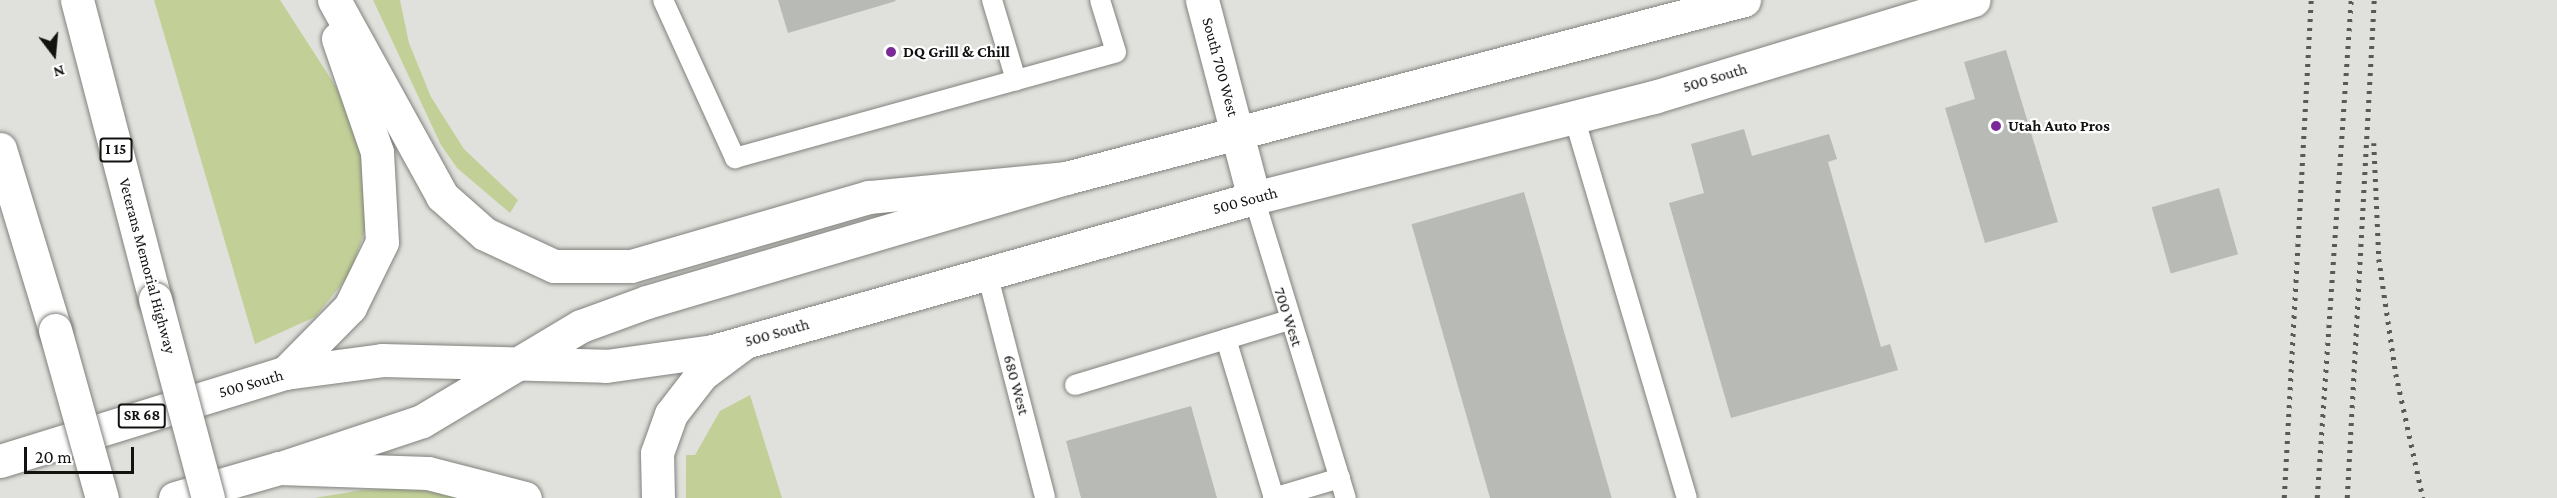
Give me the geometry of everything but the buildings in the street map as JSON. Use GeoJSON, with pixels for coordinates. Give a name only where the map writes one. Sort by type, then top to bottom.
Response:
{"type":"FeatureCollection","features":[{"type":"Feature","properties":{"kind":"main road","name":"Veterans Memorial Highway"},"geometry":{"type":"LineString","coordinates":[[77,0],[208,498]]}},
{"type":"Feature","properties":{"kind":"main road"},"geometry":{"type":"LineString","coordinates":[[285,373],[350,307],[382,242],[377,152],[322,0]]}},
{"type":"Feature","properties":{"kind":"main road"},"geometry":{"type":"LineString","coordinates":[[334,0],[442,196],[485,234],[554,266],[609,269],[641,264],[869,197],[1066,178]]}},
{"type":"Feature","properties":{"kind":"main road","name":"South 700 West"},"geometry":{"type":"LineString","coordinates":[[1202,0],[1239,134]]}},
{"type":"Feature","properties":{"kind":"main road","name":"500 South"},"geometry":{"type":"LineString","coordinates":[[175,498],[279,468],[423,421],[510,366],[613,313],[1066,178],[1744,0]]}},
{"type":"Feature","properties":{"kind":"main road","name":"500 South"},"geometry":{"type":"LineString","coordinates":[[0,461],[285,373],[382,360],[510,366],[644,363],[746,342],[1254,198],[1574,117],[1974,0]]}},
{"type":"Feature","properties":{"kind":"main road","name":"700 West"},"geometry":{"type":"LineString","coordinates":[[1239,134],[1254,198]]}},
{"type":"Feature","properties":{"kind":"main road"},"geometry":{"type":"LineString","coordinates":[[0,149],[55,330],[102,498]]}},
{"type":"Feature","properties":{"kind":"main road"},"geometry":{"type":"LineString","coordinates":[[658,498],[657,453],[671,414],[702,374],[746,342]]}},
{"type":"Feature","properties":{"kind":"main road"},"geometry":{"type":"LineString","coordinates":[[279,468],[428,473],[525,498]]}},
{"type":"Feature","properties":{"kind":"lane"},"geometry":{"type":"LineString","coordinates":[[663,0],[735,158],[1116,52],[1100,0]]}},
{"type":"Feature","properties":{"kind":"lane"},"geometry":{"type":"LineString","coordinates":[[992,0],[1016,80]]}},
{"type":"Feature","properties":{"kind":"lane"},"geometry":{"type":"LineString","coordinates":[[1574,117],[1687,498]]}},
{"type":"Feature","properties":{"kind":"lane","name":"700 West"},"geometry":{"type":"LineString","coordinates":[[1254,198],[1289,320],[1346,498]]}},
{"type":"Feature","properties":{"kind":"lane","name":"680 West"},"geometry":{"type":"LineString","coordinates":[[987,273],[1045,498]]}},
{"type":"Feature","properties":{"kind":"lane"},"geometry":{"type":"LineString","coordinates":[[1076,385],[1289,320]]}},
{"type":"Feature","properties":{"kind":"lane"},"geometry":{"type":"LineString","coordinates":[[1226,339],[1274,498],[1340,478]]}},
{"type":"Feature","properties":{"kind":"green space"},"geometry":{"type":"Polygon","coordinates":[[[154,0],[280,0],[344,99],[363,148],[370,215],[350,274],[315,317],[255,344],[154,0]]]}},
{"type":"Feature","properties":{"kind":"green space"},"geometry":{"type":"Polygon","coordinates":[[[373,0],[400,0],[409,43],[431,97],[464,149],[518,200],[510,213],[457,168],[441,145],[373,0]]]}},
{"type":"Feature","properties":{"kind":"green space"},"geometry":{"type":"Polygon","coordinates":[[[750,395],[782,498],[686,498],[686,455],[695,455],[720,411],[750,395]]]}},
{"type":"Feature","properties":{"kind":"green space"},"geometry":{"type":"Polygon","coordinates":[[[406,488],[475,498],[314,498],[363,490],[406,488]]]}},
{"type":"Feature","properties":{"kind":"railway"},"geometry":{"type":"LineString","coordinates":[[2284,498],[2311,0]]}},
{"type":"Feature","properties":{"kind":"railway"},"geometry":{"type":"LineString","coordinates":[[2317,498],[2351,0]]}},
{"type":"Feature","properties":{"kind":"railway"},"geometry":{"type":"LineString","coordinates":[[2347,498],[2374,0]]}},
{"type":"Feature","properties":{"kind":"railway"},"geometry":{"type":"LineString","coordinates":[[2374,143],[2379,259],[2396,374],[2423,498]]}},
{"type":"Feature","properties":{"kind":"place","name":"DQ Grill & Chill"},"geometry":{"type":"Point","coordinates":[891,52]}},
{"type":"Feature","properties":{"kind":"place","name":"Utah Auto Pros"},"geometry":{"type":"Point","coordinates":[1996,126]}}]}
